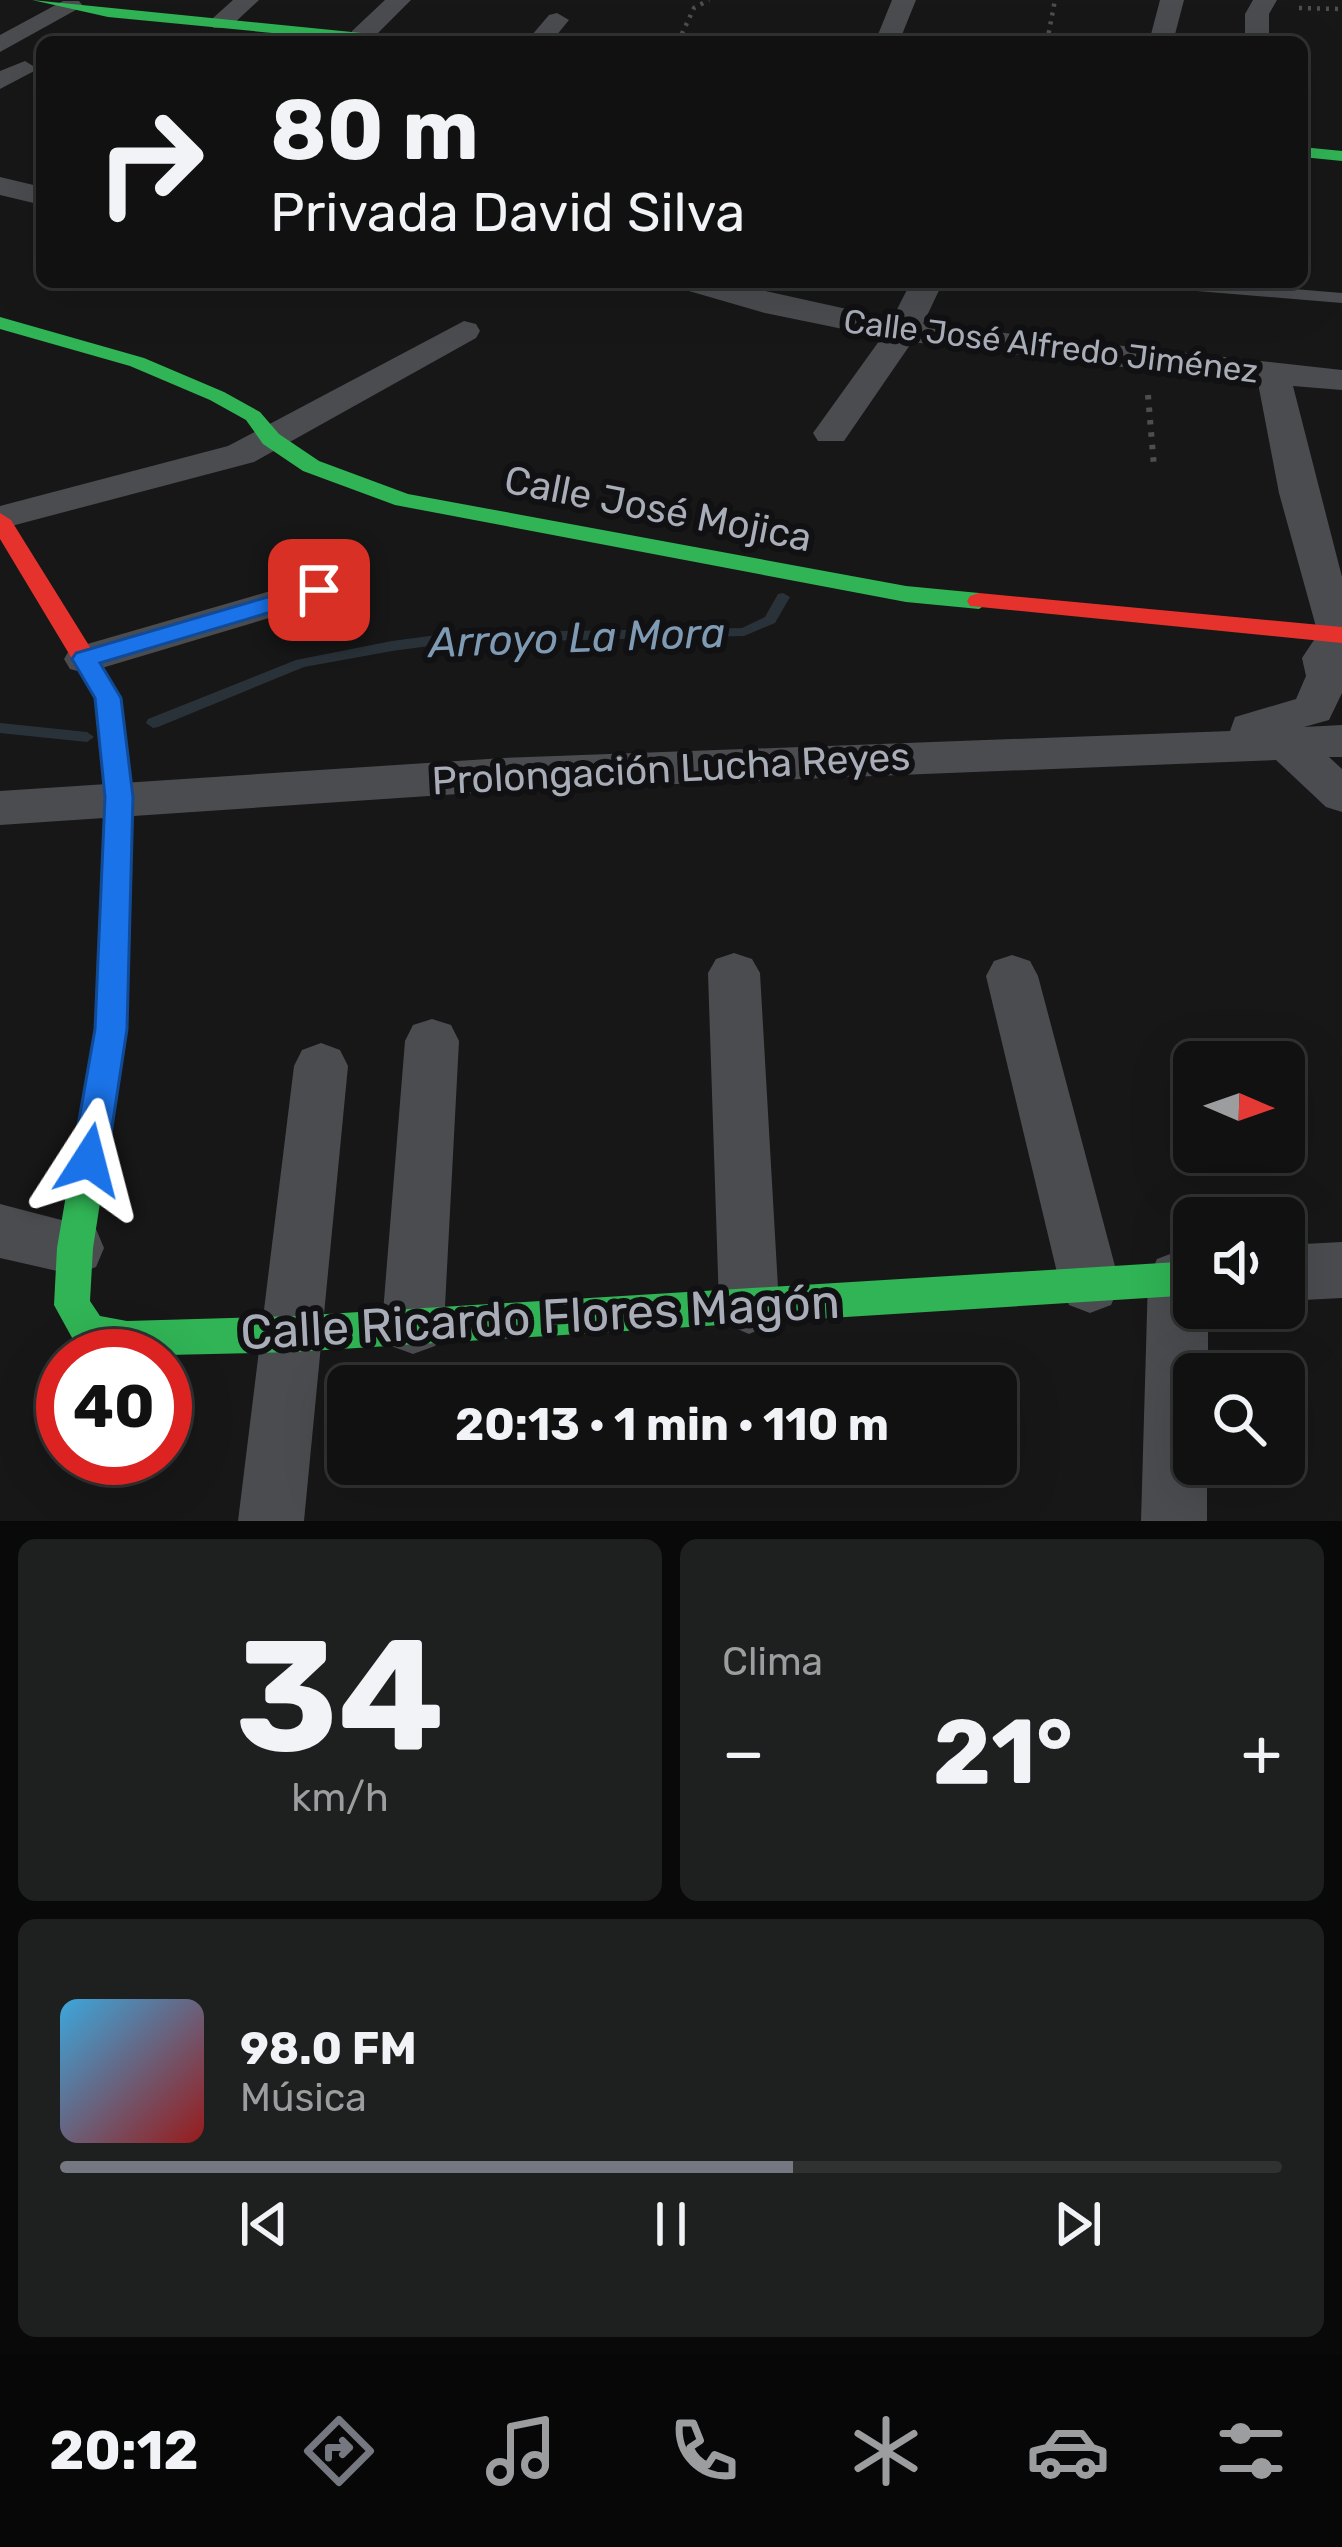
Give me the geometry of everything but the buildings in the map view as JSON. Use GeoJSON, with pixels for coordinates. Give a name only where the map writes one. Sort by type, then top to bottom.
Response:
{"type":"FeatureCollection","features":[{"type":"Feature","properties":{"kind":"street"},"geometry":{"type":"LineString","coordinates":[[221,23],[247,0]]}},
{"type":"Feature","properties":{"kind":"street"},"geometry":{"type":"LineString","coordinates":[[0,45],[51,2],[361,36],[399,0]]}},
{"type":"Feature","properties":{"kind":"street"},"geometry":{"type":"LineString","coordinates":[[889,36],[904,0]]}},
{"type":"Feature","properties":{"kind":"street"},"geometry":{"type":"LineString","coordinates":[[1163,36],[1172,0]]}},
{"type":"Feature","properties":{"kind":"street"},"geometry":{"type":"LineString","coordinates":[[1257,36],[1257,14],[1265,0]]}},
{"type":"Feature","properties":{"kind":"street"},"geometry":{"type":"LineString","coordinates":[[543,36],[557,20]]}},
{"type":"Feature","properties":{"kind":"street"},"geometry":{"type":"LineString","coordinates":[[0,61],[25,69],[0,82]]}},
{"type":"Feature","properties":{"kind":"street"},"geometry":{"type":"LineString","coordinates":[[1308,153],[1342,156]]}},
{"type":"Feature","properties":{"kind":"street"},"geometry":{"type":"LineString","coordinates":[[0,186],[36,195]]}},
{"type":"Feature","properties":{"kind":"street","name":"Calle José Alfredo Jiménez"},"geometry":{"type":"LineString","coordinates":[[715,288],[902,332],[1145,363],[1342,380]]}},
{"type":"Feature","properties":{"kind":"street"},"geometry":{"type":"LineString","coordinates":[[831,434],[902,332],[924,288]]}},
{"type":"Feature","properties":{"kind":"street","name":"Calle José Mojica"},"geometry":{"type":"LineString","coordinates":[[0,323],[136,362],[197,387],[253,416],[272,439],[311,466],[403,500],[906,594],[1341,635]]}},
{"type":"Feature","properties":{"kind":"street","name":"Calle Ricardo Flores Magón"},"geometry":{"type":"LineString","coordinates":[[464,332],[272,439],[192,470],[0,519],[108,698],[119,797],[111,1029],[75,1248],[72,1305],[89,1332],[128,1339],[294,1334],[1173,1280]]}},
{"type":"Feature","properties":{"kind":"street"},"geometry":{"type":"LineString","coordinates":[[1202,746],[1314,709],[1327,676],[1323,658],[1341,635],[1298,493],[1273,374]]}},
{"type":"Feature","properties":{"kind":"street"},"geometry":{"type":"LineString","coordinates":[[85,659],[319,590]]}},
{"type":"Feature","properties":{"kind":"street","name":"Prolongación Lucha Reyes"},"geometry":{"type":"LineString","coordinates":[[0,808],[119,797],[1342,741]]}},
{"type":"Feature","properties":{"kind":"street"},"geometry":{"type":"LineString","coordinates":[[1287,744],[1342,795]]}},
{"type":"Feature","properties":{"kind":"street"},"geometry":{"type":"LineString","coordinates":[[734,973],[748,1305]]}},
{"type":"Feature","properties":{"kind":"street"},"geometry":{"type":"LineString","coordinates":[[1012,976],[1090,1285]]}},
{"type":"Feature","properties":{"kind":"street"},"geometry":{"type":"LineString","coordinates":[[413,1324],[432,1041]]}},
{"type":"Feature","properties":{"kind":"street"},"geometry":{"type":"LineString","coordinates":[[271,1521],[321,1066]]}},
{"type":"Feature","properties":{"kind":"street"},"geometry":{"type":"LineString","coordinates":[[0,1231],[75,1248]]}},
{"type":"Feature","properties":{"kind":"street"},"geometry":{"type":"LineString","coordinates":[[1305,1272],[1342,1270]]}},
{"type":"Feature","properties":{"kind":"street"},"geometry":{"type":"LineString","coordinates":[[1174,1521],[1184,1329]]}},
{"type":"Feature","properties":{"kind":"lane"},"geometry":{"type":"LineString","coordinates":[[1221,288],[1342,298]]}},
{"type":"Feature","properties":{"kind":"path"},"geometry":{"type":"LineString","coordinates":[[681,36],[694,8],[709,0]]}},
{"type":"Feature","properties":{"kind":"path"},"geometry":{"type":"LineString","coordinates":[[1048,36],[1055,0]]}},
{"type":"Feature","properties":{"kind":"path"},"geometry":{"type":"LineString","coordinates":[[1145,363],[1154,467]]}},
{"type":"Feature","properties":{"kind":"waterway","name":"Arroyo La Mora"},"geometry":{"type":"LineString","coordinates":[[153,723],[301,663],[452,638],[744,632],[770,620],[783,597]]}},
{"type":"Feature","properties":{"kind":"waterway","name":"Arroyo La Mora"},"geometry":{"type":"LineString","coordinates":[[0,728],[87,737]]}},
{"type":"Feature","properties":{"kind":"traffic: fast"},"geometry":{"type":"LineString","coordinates":[[39,0],[108,13],[349,36]]}},
{"type":"Feature","properties":{"kind":"traffic: fast"},"geometry":{"type":"LineString","coordinates":[[1308,153],[1342,156]]}},
{"type":"Feature","properties":{"kind":"traffic: fast"},"geometry":{"type":"LineString","coordinates":[[0,323],[137,362],[217,396],[253,416],[271,439],[311,466],[403,500],[906,594],[979,601]]}},
{"type":"Feature","properties":{"kind":"traffic: fast"},"geometry":{"type":"LineString","coordinates":[[97,1113],[75,1248],[72,1305],[89,1332],[127,1339],[294,1334],[1173,1279]]}},
{"type":"Feature","properties":{"kind":"traffic: jam"},"geometry":{"type":"LineString","coordinates":[[0,520],[108,697],[119,797],[111,1029],[97,1113]]}},
{"type":"Feature","properties":{"kind":"traffic: jam"},"geometry":{"type":"LineString","coordinates":[[979,601],[1342,635]]}},
{"type":"Feature","properties":{"kind":"route"},"geometry":{"type":"LineString","coordinates":[[89,1160],[111,1029],[119,797],[108,698],[85,659],[319,590]]}}]}
